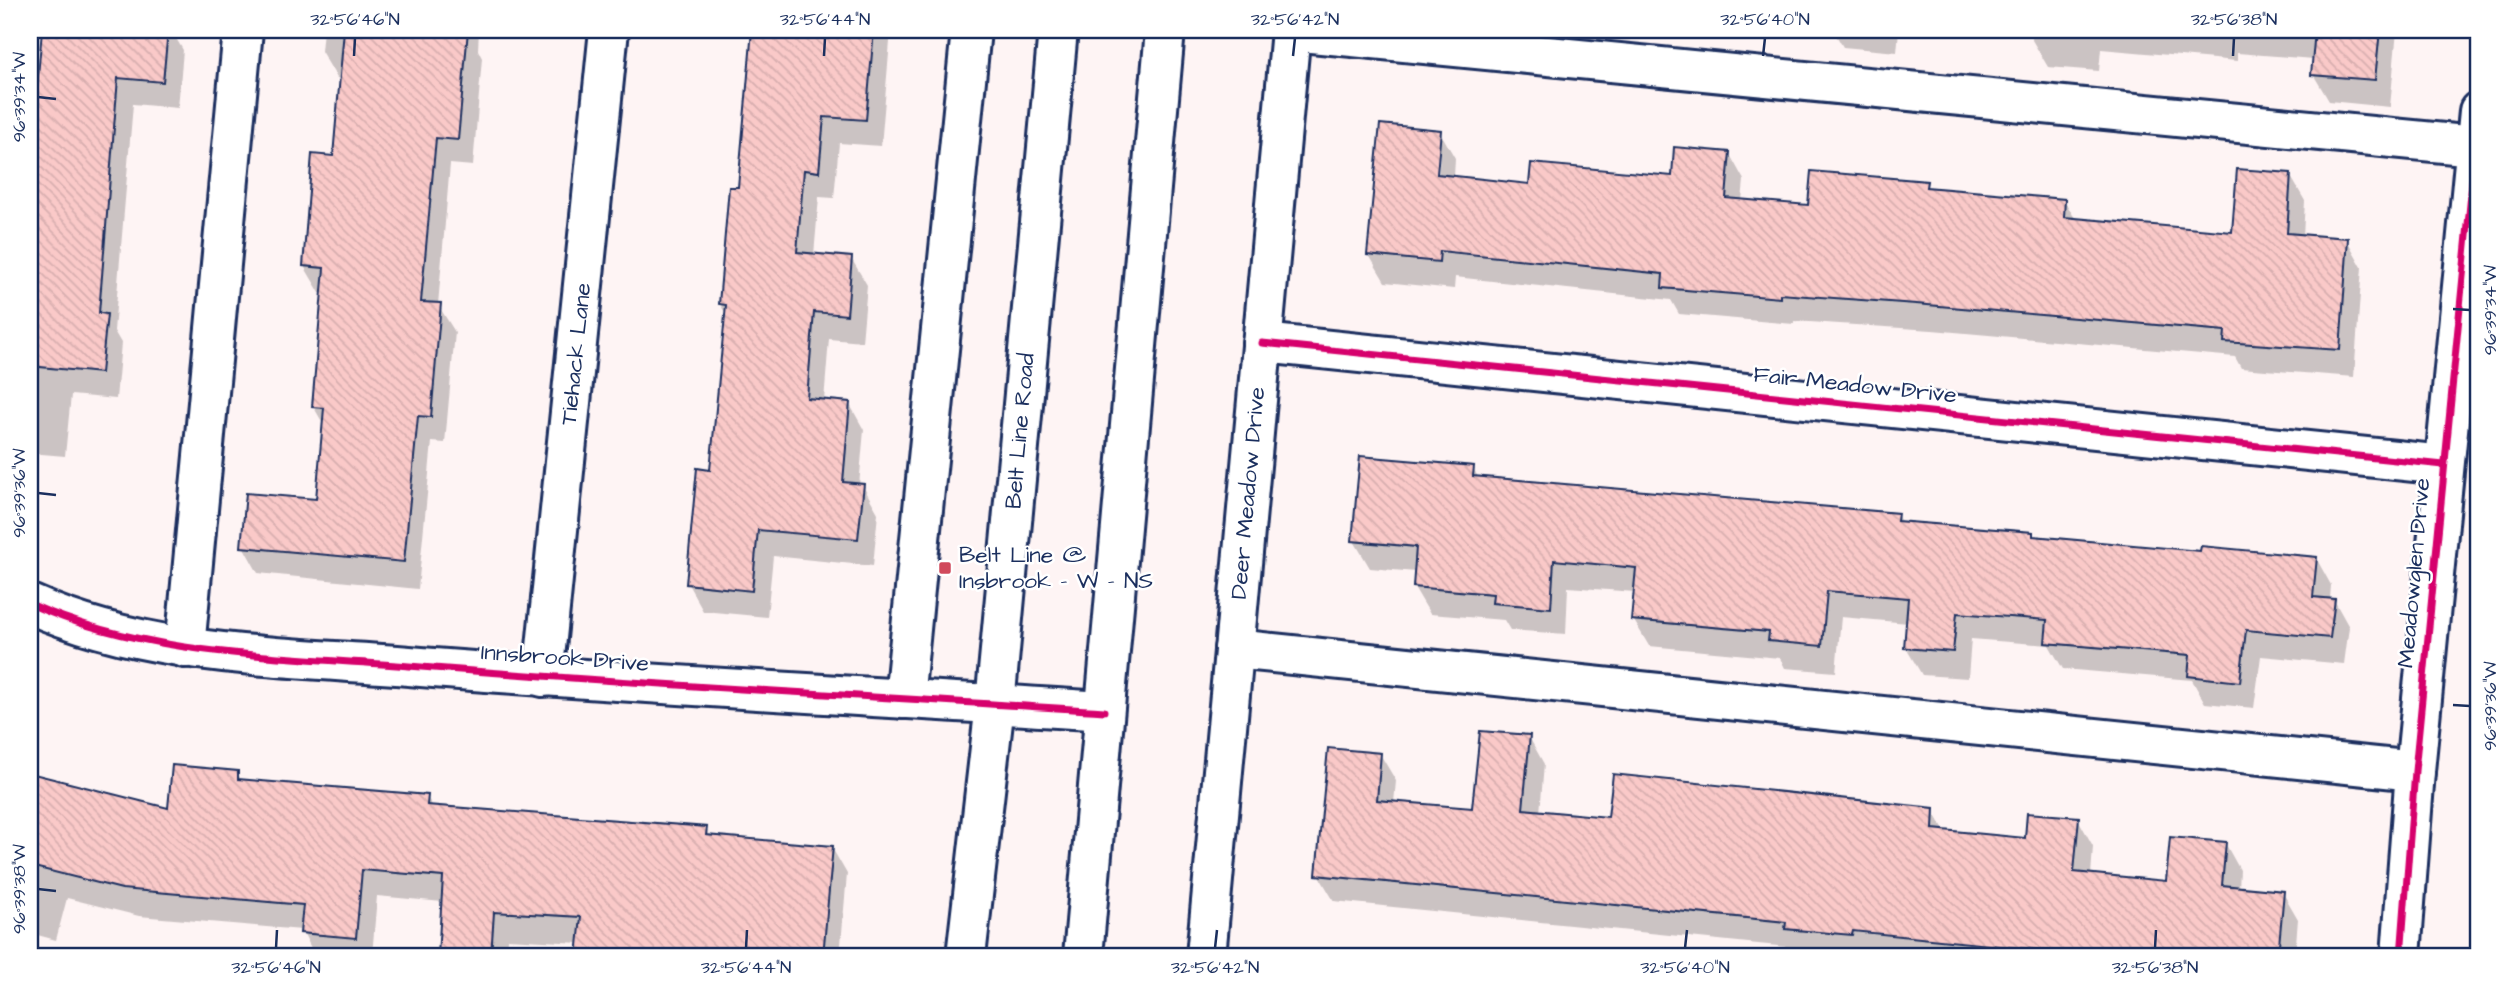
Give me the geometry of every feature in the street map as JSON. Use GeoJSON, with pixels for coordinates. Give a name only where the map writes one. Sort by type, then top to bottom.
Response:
{"type":"FeatureCollection","features":[{"type":"Feature","properties":{"kind":"street"},"geometry":{"type":"LineString","coordinates":[[185,648],[243,30]]}},
{"type":"Feature","properties":{"kind":"street","name":"Tiehack Lane"},"geometry":{"type":"LineString","coordinates":[[543,677],[609,30]]}},
{"type":"Feature","properties":{"kind":"street"},"geometry":{"type":"LineString","coordinates":[[904,699],[971,30]]}},
{"type":"Feature","properties":{"kind":"street","name":"Belt Line Road"},"geometry":{"type":"LineString","coordinates":[[966,956],[995,704],[1058,30]]}},
{"type":"Feature","properties":{"kind":"street"},"geometry":{"type":"LineString","coordinates":[[1083,956],[1165,30]]}},
{"type":"Feature","properties":{"kind":"street"},"geometry":{"type":"LineString","coordinates":[[1291,30],[2477,129]]}},
{"type":"Feature","properties":{"kind":"street","name":"Deer Meadow Drive"},"geometry":{"type":"LineString","coordinates":[[1206,956],[1291,30]]}},
{"type":"Feature","properties":{"kind":"street","name":"Meadowglen Drive"},"geometry":{"type":"LineString","coordinates":[[2401,956],[2415,771],[2477,129]]}},
{"type":"Feature","properties":{"kind":"street","name":"Fair Meadow Drive"},"geometry":{"type":"LineString","coordinates":[[1262,343],[2444,465]]}},
{"type":"Feature","properties":{"kind":"street","name":"Innsbrook Drive"},"geometry":{"type":"LineString","coordinates":[[30,604],[59,617],[168,647],[543,677],[1104,711]]}},
{"type":"Feature","properties":{"kind":"street"},"geometry":{"type":"LineString","coordinates":[[1234,649],[2415,771]]}},
{"type":"Feature","properties":{"kind":"building"},"geometry":{"type":"Polygon","coordinates":[[[42,30],[168,30],[163,82],[118,78],[99,313],[107,314],[101,373],[30,366],[30,274],[35,214],[30,214],[30,168],[42,30]]]}},
{"type":"Feature","properties":{"kind":"building"},"geometry":{"type":"Polygon","coordinates":[[[344,30],[468,30],[458,140],[436,138],[421,302],[441,303],[431,417],[418,416],[404,562],[241,547],[246,493],[316,499],[324,408],[312,407],[324,268],[303,266],[312,154],[333,156],[344,30]]]}},
{"type":"Feature","properties":{"kind":"building"},"geometry":{"type":"Polygon","coordinates":[[[752,30],[874,30],[866,120],[824,117],[819,172],[804,170],[797,252],[852,257],[847,315],[814,312],[807,398],[850,402],[843,482],[864,484],[858,539],[758,530],[752,591],[686,584],[697,468],[710,470],[726,305],[719,304],[729,187],[738,187],[752,30]]]}},
{"type":"Feature","properties":{"kind":"building"},"geometry":{"type":"Polygon","coordinates":[[[2315,30],[2380,30],[2375,80],[2311,75],[2315,30]]]}},
{"type":"Feature","properties":{"kind":"building"},"geometry":{"type":"Polygon","coordinates":[[[1380,124],[1441,130],[1437,174],[1529,184],[1531,163],[1672,176],[1674,147],[1730,152],[1726,198],[1808,205],[1811,171],[1927,181],[1926,187],[2065,199],[2064,217],[2232,232],[2237,169],[2291,173],[2287,233],[2348,238],[2340,350],[2224,342],[2225,331],[1916,304],[1780,294],[1780,298],[1662,288],[1663,274],[1440,251],[1439,262],[1367,255],[1380,124]]]}},
{"type":"Feature","properties":{"kind":"building"},"geometry":{"type":"Polygon","coordinates":[[[1360,456],[1474,466],[1473,476],[1898,513],[1897,521],[2033,532],[2033,536],[2200,551],[2201,546],[2317,557],[2313,597],[2335,599],[2330,638],[2246,630],[2240,682],[2188,676],[2190,655],[2045,643],[2047,620],[1957,613],[1953,652],[1904,648],[1908,598],[1827,591],[1822,646],[1768,641],[1769,632],[1631,620],[1636,568],[1554,560],[1551,608],[1492,603],[1493,594],[1413,587],[1416,547],[1352,541],[1360,456]]]}},
{"type":"Feature","properties":{"kind":"building"},"geometry":{"type":"Polygon","coordinates":[[[1480,731],[1530,735],[1523,809],[1608,817],[1613,774],[1934,808],[1933,829],[2025,838],[2027,813],[2079,817],[2074,872],[2166,881],[2170,837],[2226,842],[2222,885],[2284,891],[2278,956],[2094,956],[1853,931],[1852,935],[1785,929],[1786,922],[1316,875],[1328,748],[1381,753],[1377,800],[1472,808],[1480,731]]]}},
{"type":"Feature","properties":{"kind":"building"},"geometry":{"type":"Polygon","coordinates":[[[172,765],[238,771],[238,779],[428,795],[427,805],[707,827],[706,835],[833,846],[823,956],[577,956],[581,917],[494,912],[491,956],[438,956],[443,877],[362,870],[356,938],[300,933],[303,905],[122,889],[30,866],[30,773],[168,808],[172,765]]]}},
{"type":"Feature","properties":{"kind":"cycle path"},"geometry":{"type":"LineString","coordinates":[[2401,956],[2415,771],[2479,111]]}},
{"type":"Feature","properties":{"kind":"cycle path"},"geometry":{"type":"LineString","coordinates":[[1262,343],[2444,465]]}},
{"type":"Feature","properties":{"kind":"cycle path"},"geometry":{"type":"LineString","coordinates":[[30,604],[121,635],[264,656],[669,685],[1104,711]]}},
{"type":"Feature","properties":{"kind":"place","name":"Belt Line @ Insbrook - W - NS"},"geometry":{"type":"Point","coordinates":[945,568]}}]}
